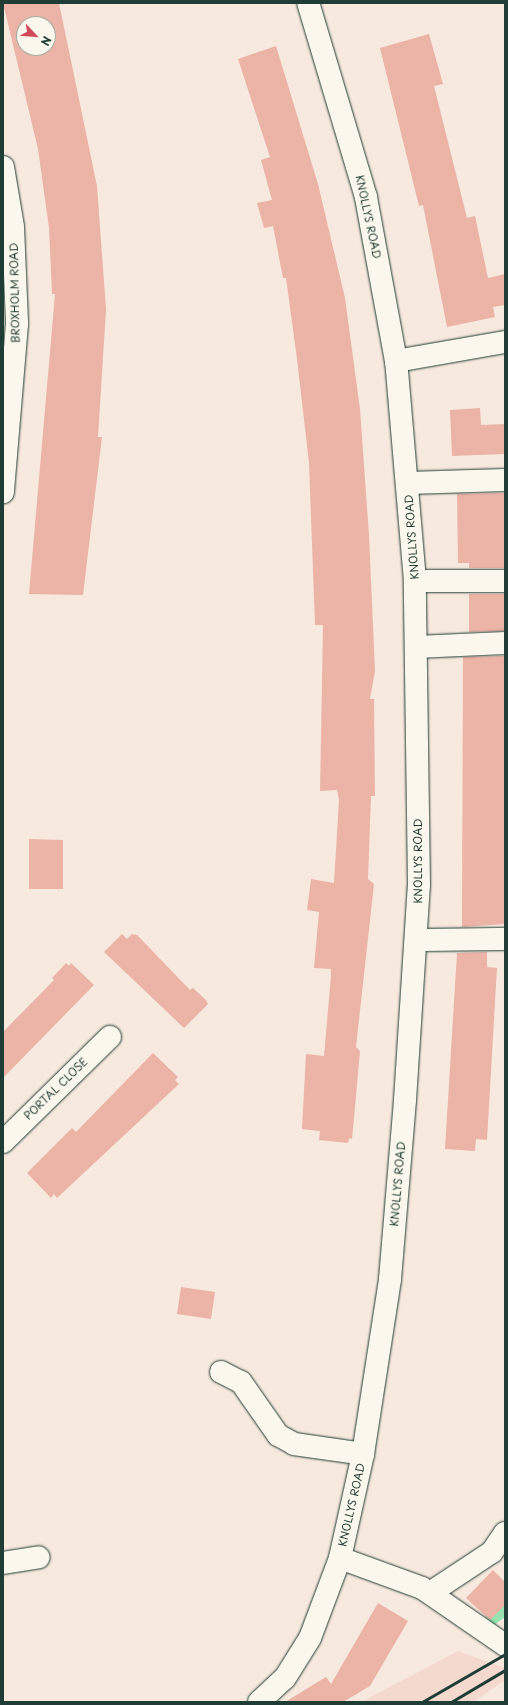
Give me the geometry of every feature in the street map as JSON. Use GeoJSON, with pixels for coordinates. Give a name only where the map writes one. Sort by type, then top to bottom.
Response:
{"type":"FeatureCollection","features":[{"type":"Feature","properties":{"kind":"street","name":"KNOLLYS ROAD"},"geometry":{"type":"LineString","coordinates":[[259,1702],[285,1678],[310,1638],[340,1558],[363,1454],[390,1279],[417,940],[419,886],[415,581],[408,483],[396,361],[366,197],[308,3]]}},
{"type":"Feature","properties":{"kind":"street","name":"BROXHOLM ROAD"},"geometry":{"type":"LineString","coordinates":[[3,167],[13,227],[17,324],[3,492]]}},
{"type":"Feature","properties":{"kind":"street"},"geometry":{"type":"LineString","coordinates":[[396,361],[505,342]]}},
{"type":"Feature","properties":{"kind":"street"},"geometry":{"type":"LineString","coordinates":[[408,483],[505,480]]}},
{"type":"Feature","properties":{"kind":"street"},"geometry":{"type":"LineString","coordinates":[[415,581],[505,581]]}},
{"type":"Feature","properties":{"kind":"street"},"geometry":{"type":"LineString","coordinates":[[416,648],[505,643]]}},
{"type":"Feature","properties":{"kind":"street"},"geometry":{"type":"LineString","coordinates":[[417,940],[505,939]]}},
{"type":"Feature","properties":{"kind":"street","name":"PORTAL CLOSE"},"geometry":{"type":"LineString","coordinates":[[3,1142],[110,1037]]}},
{"type":"Feature","properties":{"kind":"street"},"geometry":{"type":"LineString","coordinates":[[221,1372],[241,1382],[278,1436],[294,1444],[363,1454]]}},
{"type":"Feature","properties":{"kind":"street"},"geometry":{"type":"LineString","coordinates":[[430,1593],[492,1552],[505,1533]]}},
{"type":"Feature","properties":{"kind":"street"},"geometry":{"type":"LineString","coordinates":[[3,1563],[39,1557]]}},
{"type":"Feature","properties":{"kind":"street"},"geometry":{"type":"LineString","coordinates":[[340,1558],[430,1593],[505,1645]]}},
{"type":"Feature","properties":{"kind":"shaded area"},"geometry":{"type":"Polygon","coordinates":[[[458,1651],[505,1668],[505,1680],[473,1702],[361,1702],[458,1651]]]}},
{"type":"Feature","properties":{"kind":"green space"},"geometry":{"type":"Polygon","coordinates":[[[505,1602],[505,1617],[494,1625],[485,1617],[505,1602]]]}},
{"type":"Feature","properties":{"kind":"building"},"geometry":{"type":"Polygon","coordinates":[[[3,3],[59,3],[97,186],[106,309],[98,437],[102,437],[83,595],[29,594],[55,294],[52,294],[49,228],[38,149],[3,3]]]}},
{"type":"Feature","properties":{"kind":"building"},"geometry":{"type":"Polygon","coordinates":[[[429,34],[443,84],[434,86],[467,218],[475,216],[488,278],[505,274],[505,305],[493,307],[495,317],[447,327],[423,205],[419,206],[380,48],[429,34]]]}},
{"type":"Feature","properties":{"kind":"building"},"geometry":{"type":"Polygon","coordinates":[[[276,46],[318,184],[345,298],[360,409],[369,535],[375,671],[370,699],[374,699],[375,796],[371,796],[368,879],[374,884],[356,1047],[360,1051],[352,1139],[349,1138],[348,1143],[319,1140],[320,1131],[302,1129],[306,1054],[324,1056],[331,976],[331,969],[314,968],[319,912],[307,910],[311,879],[334,883],[339,800],[337,790],[320,791],[323,625],[315,625],[309,463],[286,278],[283,278],[273,226],[264,228],[257,203],[272,200],[261,160],[270,157],[238,59],[276,46]]]}},
{"type":"Feature","properties":{"kind":"building"},"geometry":{"type":"Polygon","coordinates":[[[480,408],[481,425],[505,424],[505,454],[452,456],[450,410],[480,408]]]}},
{"type":"Feature","properties":{"kind":"building"},"geometry":{"type":"Polygon","coordinates":[[[505,493],[505,568],[469,568],[469,563],[458,563],[457,494],[505,493]]]}},
{"type":"Feature","properties":{"kind":"building"},"geometry":{"type":"Polygon","coordinates":[[[469,594],[505,594],[505,631],[469,632],[469,594]]]}},
{"type":"Feature","properties":{"kind":"building"},"geometry":{"type":"Polygon","coordinates":[[[505,656],[505,924],[462,927],[463,657],[505,656]]]}},
{"type":"Feature","properties":{"kind":"building"},"geometry":{"type":"Polygon","coordinates":[[[29,839],[63,840],[63,889],[29,889],[29,839]]]}},
{"type":"Feature","properties":{"kind":"building"},"geometry":{"type":"Polygon","coordinates":[[[122,934],[127,939],[132,934],[137,935],[190,990],[193,988],[206,1000],[208,1004],[184,1028],[104,952],[122,934]]]}},
{"type":"Feature","properties":{"kind":"building"},"geometry":{"type":"Polygon","coordinates":[[[487,952],[487,967],[497,968],[487,1140],[476,1139],[475,1151],[445,1149],[457,953],[487,952]]]}},
{"type":"Feature","properties":{"kind":"building"},"geometry":{"type":"Polygon","coordinates":[[[66,963],[69,966],[71,963],[94,985],[3,1078],[3,1032],[54,980],[52,978],[66,963]]]}},
{"type":"Feature","properties":{"kind":"building"},"geometry":{"type":"Polygon","coordinates":[[[153,1053],[178,1077],[175,1080],[179,1084],[57,1198],[54,1194],[51,1198],[27,1173],[72,1128],[76,1132],[153,1053]]]}},
{"type":"Feature","properties":{"kind":"building"},"geometry":{"type":"Polygon","coordinates":[[[181,1287],[215,1292],[211,1319],[177,1314],[181,1287]]]}},
{"type":"Feature","properties":{"kind":"building"},"geometry":{"type":"Polygon","coordinates":[[[493,1570],[505,1582],[505,1605],[490,1620],[466,1598],[493,1570]]]}},
{"type":"Feature","properties":{"kind":"building"},"geometry":{"type":"Polygon","coordinates":[[[378,1603],[408,1621],[370,1686],[343,1702],[285,1702],[326,1677],[331,1684],[378,1603]]]}},
{"type":"Feature","properties":{"kind":"railway"},"geometry":{"type":"LineString","coordinates":[[422,1702],[505,1654]]}},
{"type":"Feature","properties":{"kind":"railway"},"geometry":{"type":"LineString","coordinates":[[451,1702],[505,1670]]}}]}
